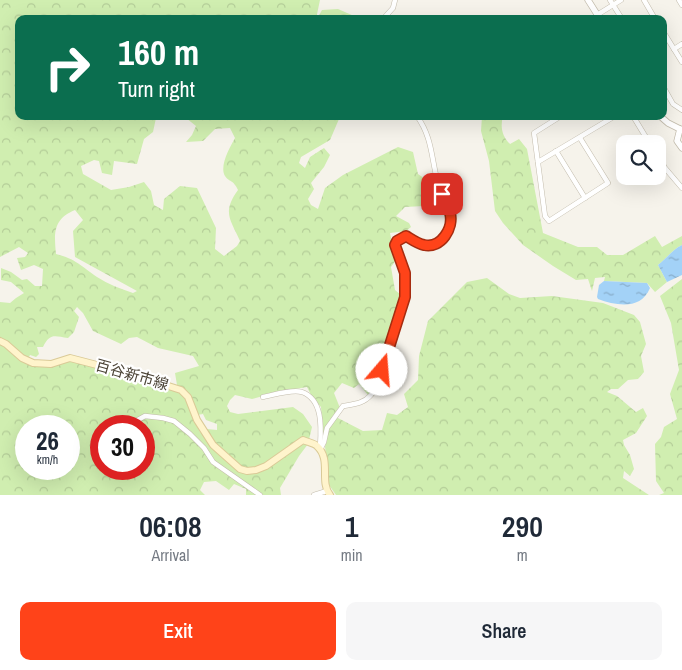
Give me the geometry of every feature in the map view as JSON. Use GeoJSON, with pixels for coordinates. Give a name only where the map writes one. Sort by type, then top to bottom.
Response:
{"type":"FeatureCollection","features":[{"type":"Feature","properties":{"kind":"main road","name":"百谷新市線"},"geometry":{"type":"LineString","coordinates":[[0,341],[22,358],[33,363],[51,364],[70,358],[124,372],[181,390],[188,397],[197,420],[213,445],[240,469],[247,471],[256,470],[266,466],[303,440],[317,446],[320,450]]}},
{"type":"Feature","properties":{"kind":"main road"},"geometry":{"type":"LineString","coordinates":[[320,450],[325,465],[325,482],[329,493]]}},
{"type":"Feature","properties":{"kind":"street"},"geometry":{"type":"LineString","coordinates":[[386,15],[392,8],[395,0]]}},
{"type":"Feature","properties":{"kind":"street"},"geometry":{"type":"LineString","coordinates":[[588,0],[597,15]]}},
{"type":"Feature","properties":{"kind":"street"},"geometry":{"type":"LineString","coordinates":[[600,15],[612,2],[621,0]]}},
{"type":"Feature","properties":{"kind":"street"},"geometry":{"type":"LineString","coordinates":[[644,0],[653,15]]}},
{"type":"Feature","properties":{"kind":"street"},"geometry":{"type":"LineString","coordinates":[[679,0],[682,5]]}},
{"type":"Feature","properties":{"kind":"street"},"geometry":{"type":"LineString","coordinates":[[612,2],[620,15]]}},
{"type":"Feature","properties":{"kind":"street"},"geometry":{"type":"LineString","coordinates":[[667,38],[682,62]]}},
{"type":"Feature","properties":{"kind":"street"},"geometry":{"type":"LineString","coordinates":[[674,49],[682,44]]}},
{"type":"Feature","properties":{"kind":"street"},"geometry":{"type":"LineString","coordinates":[[667,93],[673,104],[682,110]]}},
{"type":"Feature","properties":{"kind":"street"},"geometry":{"type":"LineString","coordinates":[[320,450],[327,428],[343,406],[364,401],[376,388],[405,297],[405,273],[395,245],[397,241],[406,236],[424,245],[432,245],[438,243],[444,237],[451,224],[451,214],[436,176],[428,136],[419,120]]}},
{"type":"Feature","properties":{"kind":"street"},"geometry":{"type":"LineString","coordinates":[[554,120],[534,132],[545,216],[549,221],[608,183],[580,138]]}},
{"type":"Feature","properties":{"kind":"street"},"geometry":{"type":"LineString","coordinates":[[538,162],[609,120]]}},
{"type":"Feature","properties":{"kind":"street"},"geometry":{"type":"LineString","coordinates":[[635,120],[645,135]]}},
{"type":"Feature","properties":{"kind":"street"},"geometry":{"type":"LineString","coordinates":[[665,120],[681,130],[678,141],[682,148]]}},
{"type":"Feature","properties":{"kind":"street"},"geometry":{"type":"LineString","coordinates":[[556,151],[585,198]]}},
{"type":"Feature","properties":{"kind":"street"},"geometry":{"type":"LineString","coordinates":[[666,169],[682,188]]}},
{"type":"Feature","properties":{"kind":"street"},"geometry":{"type":"LineString","coordinates":[[263,396],[296,391],[310,397],[320,411],[320,450]]}},
{"type":"Feature","properties":{"kind":"street"},"geometry":{"type":"LineString","coordinates":[[155,417],[174,421],[197,441],[213,462],[260,495]]}},
{"type":"Feature","properties":{"kind":"street"},"geometry":{"type":"LineString","coordinates":[[314,495],[329,493]]}},
{"type":"Feature","properties":{"kind":"green space"},"geometry":{"type":"Polygon","coordinates":[[[0,0],[320,0],[317,15],[15,15],[15,120],[156,120],[153,132],[144,139],[137,164],[114,161],[112,175],[102,173],[99,161],[94,160],[81,166],[83,174],[111,190],[144,182],[151,191],[154,205],[163,210],[164,199],[180,186],[197,188],[216,228],[215,249],[224,256],[237,246],[240,241],[229,215],[230,204],[238,190],[235,184],[225,176],[223,167],[230,146],[235,138],[230,128],[215,129],[203,141],[186,142],[196,126],[188,120],[339,120],[330,140],[301,157],[299,163],[305,168],[310,157],[324,148],[330,155],[324,167],[311,183],[314,189],[308,199],[311,205],[318,209],[325,188],[343,175],[398,147],[413,152],[418,174],[428,181],[432,196],[426,200],[424,206],[405,207],[396,216],[409,223],[411,227],[406,231],[390,233],[396,260],[391,267],[395,290],[401,295],[403,302],[374,388],[368,395],[359,384],[354,388],[342,383],[334,393],[340,408],[325,428],[323,441],[321,407],[312,397],[307,387],[277,392],[252,399],[235,395],[230,400],[227,406],[230,412],[238,414],[293,407],[303,414],[312,427],[308,444],[280,488],[281,495],[246,495],[246,489],[234,484],[229,490],[216,481],[204,482],[200,490],[205,495],[0,495],[0,343],[17,358],[29,364],[41,365],[69,360],[107,369],[108,372],[121,372],[158,385],[166,390],[177,390],[185,399],[200,432],[206,436],[207,429],[217,430],[217,424],[206,420],[203,414],[197,415],[190,395],[177,385],[175,373],[199,366],[193,356],[158,348],[137,337],[129,338],[121,344],[93,331],[83,313],[77,307],[74,311],[79,317],[74,332],[68,338],[50,337],[43,347],[37,347],[39,354],[36,357],[30,355],[28,359],[0,339],[0,302],[10,303],[24,293],[11,282],[1,280],[1,268],[22,280],[27,279],[35,286],[42,286],[43,269],[34,265],[21,270],[17,258],[25,257],[28,253],[19,247],[0,257],[0,0]],[[75,210],[62,218],[56,228],[56,254],[74,261],[110,284],[133,293],[137,291],[75,257],[73,231],[83,220],[75,210]]]}},
{"type":"Feature","properties":{"kind":"green space"},"geometry":{"type":"Polygon","coordinates":[[[338,9],[352,15],[319,15],[322,10],[338,9]]]}},
{"type":"Feature","properties":{"kind":"green space"},"geometry":{"type":"Polygon","coordinates":[[[482,120],[502,120],[502,131],[507,141],[510,144],[519,139],[527,149],[543,233],[578,247],[597,247],[607,255],[623,255],[655,236],[662,247],[682,236],[682,245],[658,265],[667,282],[655,292],[647,283],[604,281],[605,277],[595,278],[592,291],[588,279],[576,280],[523,245],[495,211],[489,161],[481,131],[482,120]]]}},
{"type":"Feature","properties":{"kind":"green space"},"geometry":{"type":"Polygon","coordinates":[[[487,278],[509,294],[520,298],[552,296],[603,303],[634,315],[640,322],[646,344],[641,356],[644,372],[638,379],[628,380],[618,389],[611,389],[607,392],[617,396],[636,412],[643,408],[647,416],[636,433],[623,440],[634,469],[630,476],[624,471],[623,478],[649,495],[336,495],[327,482],[325,447],[328,431],[336,417],[363,431],[382,430],[387,413],[397,415],[408,407],[404,394],[418,380],[419,356],[428,321],[467,282],[487,278]]]}},
{"type":"Feature","properties":{"kind":"green space"},"geometry":{"type":"Polygon","coordinates":[[[682,279],[682,495],[659,495],[664,493],[656,481],[655,444],[661,437],[664,427],[677,419],[670,394],[679,370],[671,323],[660,296],[682,279]]]}},
{"type":"Feature","properties":{"kind":"water"},"geometry":{"type":"Polygon","coordinates":[[[682,245],[682,275],[667,282],[658,265],[682,245]]]}},
{"type":"Feature","properties":{"kind":"water"},"geometry":{"type":"Polygon","coordinates":[[[604,281],[647,283],[650,288],[641,300],[635,303],[613,303],[598,299],[597,297],[599,285],[604,281]]]}},
{"type":"Feature","properties":{"kind":"route"},"geometry":{"type":"LineString","coordinates":[[382,370],[405,297],[405,273],[395,245],[400,238],[406,236],[424,245],[438,243],[444,237],[451,224],[451,214],[442,194]]}}]}
